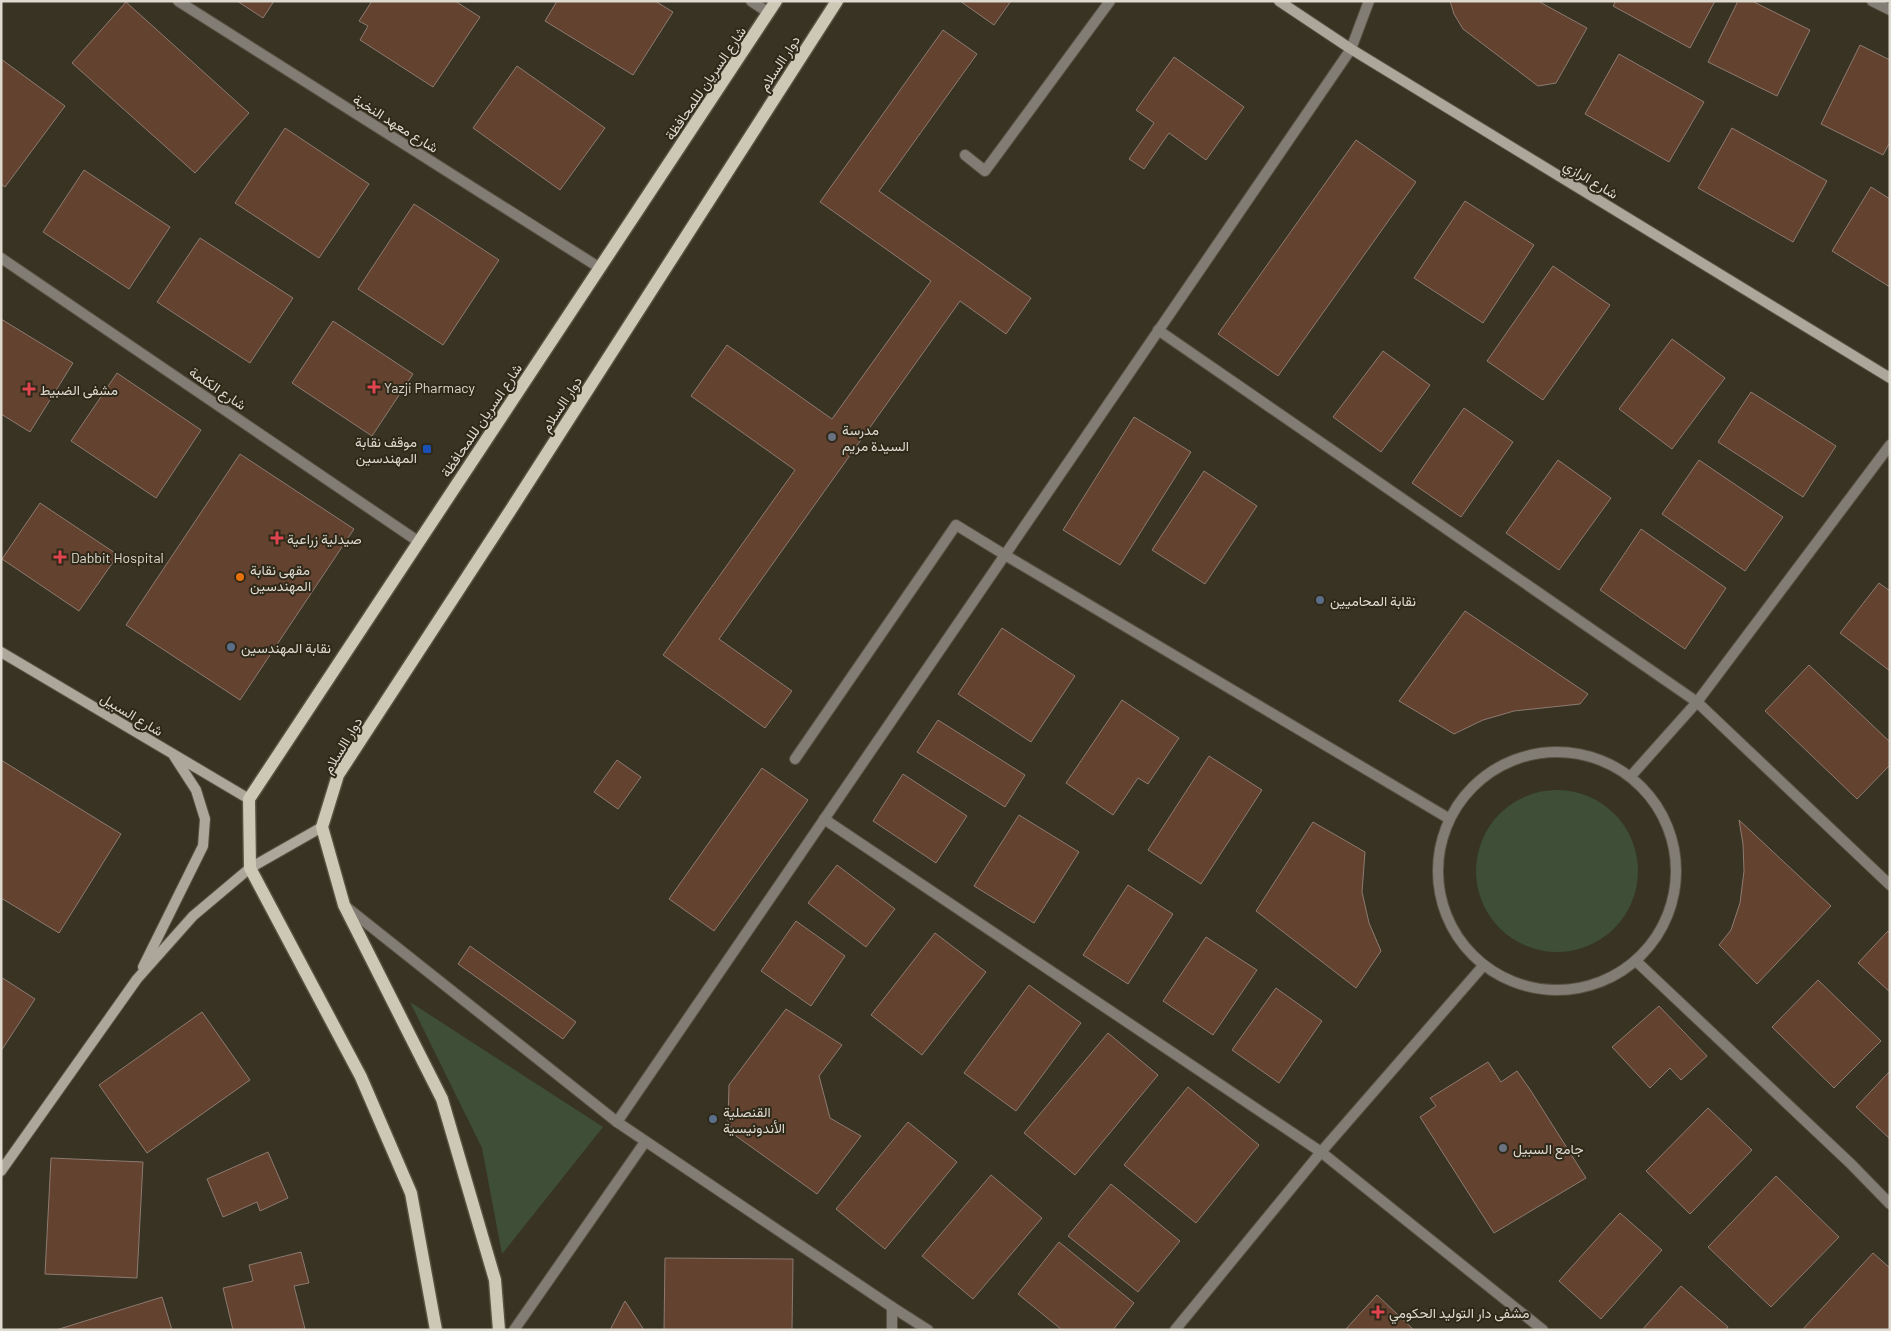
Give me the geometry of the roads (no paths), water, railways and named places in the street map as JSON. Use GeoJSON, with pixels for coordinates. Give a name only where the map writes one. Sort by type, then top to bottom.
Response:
{"type":"FeatureCollection","features":[{"type":"Feature","properties":{"kind":"main road","name":"شارع السريان لللمحافظة"},"geometry":{"type":"LineString","coordinates":[[249,799],[776,1]]}},
{"type":"Feature","properties":{"kind":"main road","name":"دوار االسلام"},"geometry":{"type":"LineString","coordinates":[[322,828],[338,775],[510,512],[837,1]]}},
{"type":"Feature","properties":{"kind":"main road"},"geometry":{"type":"LineString","coordinates":[[249,799],[250,868],[361,1078],[411,1193],[435,1330]]}},
{"type":"Feature","properties":{"kind":"main road"},"geometry":{"type":"LineString","coordinates":[[322,828],[344,905],[442,1099],[495,1280],[499,1330]]}},
{"type":"Feature","properties":{"kind":"street","name":"شارع معهد النخبة"},"geometry":{"type":"LineString","coordinates":[[178,1],[600,268]]}},
{"type":"Feature","properties":{"kind":"street"},"geometry":{"type":"LineString","coordinates":[[751,1],[769,13]]}},
{"type":"Feature","properties":{"kind":"street"},"geometry":{"type":"LineString","coordinates":[[965,155],[985,171],[1110,1]]}},
{"type":"Feature","properties":{"kind":"street","name":"شارع الرازي"},"geometry":{"type":"LineString","coordinates":[[1279,1],[1351,49],[1890,378]]}},
{"type":"Feature","properties":{"kind":"street"},"geometry":{"type":"LineString","coordinates":[[617,1122],[1351,49],[1369,1]]}},
{"type":"Feature","properties":{"kind":"street"},"geometry":{"type":"LineString","coordinates":[[1872,1],[1890,10]]}},
{"type":"Feature","properties":{"kind":"street","name":"شارع الكلمة"},"geometry":{"type":"LineString","coordinates":[[1,258],[419,542]]}},
{"type":"Feature","properties":{"kind":"street"},"geometry":{"type":"LineString","coordinates":[[1158,330],[1697,702],[1890,885]]}},
{"type":"Feature","properties":{"kind":"street"},"geometry":{"type":"LineString","coordinates":[[1631,776],[1697,702],[1890,445]]}},
{"type":"Feature","properties":{"kind":"street"},"geometry":{"type":"LineString","coordinates":[[795,759],[956,524],[1448,818]]}},
{"type":"Feature","properties":{"kind":"street","name":"شارع السبيل"},"geometry":{"type":"LineString","coordinates":[[1,652],[249,799]]}},
{"type":"Feature","properties":{"kind":"street"},"geometry":{"type":"LineString","coordinates":[[1557,750],[1596,757],[1631,776],[1662,812],[1675,849],[1676,890],[1662,928],[1636,961],[1599,983],[1566,990],[1522,986],[1483,966],[1454,933],[1438,892],[1438,849],[1448,818],[1481,777],[1518,757],[1557,750]]}},
{"type":"Feature","properties":{"kind":"street"},"geometry":{"type":"LineString","coordinates":[[137,979],[203,846],[205,819],[196,790],[173,754]]}},
{"type":"Feature","properties":{"kind":"street"},"geometry":{"type":"LineString","coordinates":[[824,819],[1321,1152],[1543,1330]]}},
{"type":"Feature","properties":{"kind":"street"},"geometry":{"type":"LineString","coordinates":[[1,1171],[137,979],[193,916],[250,868],[322,828]]}},
{"type":"Feature","properties":{"kind":"street"},"geometry":{"type":"LineString","coordinates":[[344,905],[617,1122],[928,1330]]}},
{"type":"Feature","properties":{"kind":"street"},"geometry":{"type":"LineString","coordinates":[[1636,961],[1851,1164],[1890,1204]]}},
{"type":"Feature","properties":{"kind":"street"},"geometry":{"type":"LineString","coordinates":[[1175,1330],[1321,1152],[1483,966]]}},
{"type":"Feature","properties":{"kind":"street"},"geometry":{"type":"LineString","coordinates":[[514,1330],[645,1142]]}},
{"type":"Feature","properties":{"kind":"street"},"geometry":{"type":"LineString","coordinates":[[892,1307],[892,1330]]}},
{"type":"Feature","properties":{"kind":"place","name":"Yazji Pharmacy"},"geometry":{"type":"Point","coordinates":[374,387]}},
{"type":"Feature","properties":{"kind":"place","name":"مشفى الضبيط"},"geometry":{"type":"Point","coordinates":[29,389]}},
{"type":"Feature","properties":{"kind":"place","name":"مدرسة السيدة مريم"},"geometry":{"type":"Point","coordinates":[832,437]}},
{"type":"Feature","properties":{"kind":"place","name":"موقف نقابة المهندسين"},"geometry":{"type":"Point","coordinates":[427,449]}},
{"type":"Feature","properties":{"kind":"place","name":"صيدلية زراعية"},"geometry":{"type":"Point","coordinates":[277,538]}},
{"type":"Feature","properties":{"kind":"place","name":"Dabbit Hospital"},"geometry":{"type":"Point","coordinates":[60,557]}},
{"type":"Feature","properties":{"kind":"place","name":"مقهى نقابة المهندسين"},"geometry":{"type":"Point","coordinates":[240,577]}},
{"type":"Feature","properties":{"kind":"place","name":"نقابة المحاميين"},"geometry":{"type":"Point","coordinates":[1320,600]}},
{"type":"Feature","properties":{"kind":"place","name":"نقابة المهندسين"},"geometry":{"type":"Point","coordinates":[231,647]}},
{"type":"Feature","properties":{"kind":"place","name":"القنصلية الأندونيسية"},"geometry":{"type":"Point","coordinates":[713,1119]}},
{"type":"Feature","properties":{"kind":"place","name":"جامع السبيل"},"geometry":{"type":"Point","coordinates":[1503,1148]}},
{"type":"Feature","properties":{"kind":"place","name":"مشفى دار التوليد الحكومي"},"geometry":{"type":"Point","coordinates":[1378,1312]}}]}
